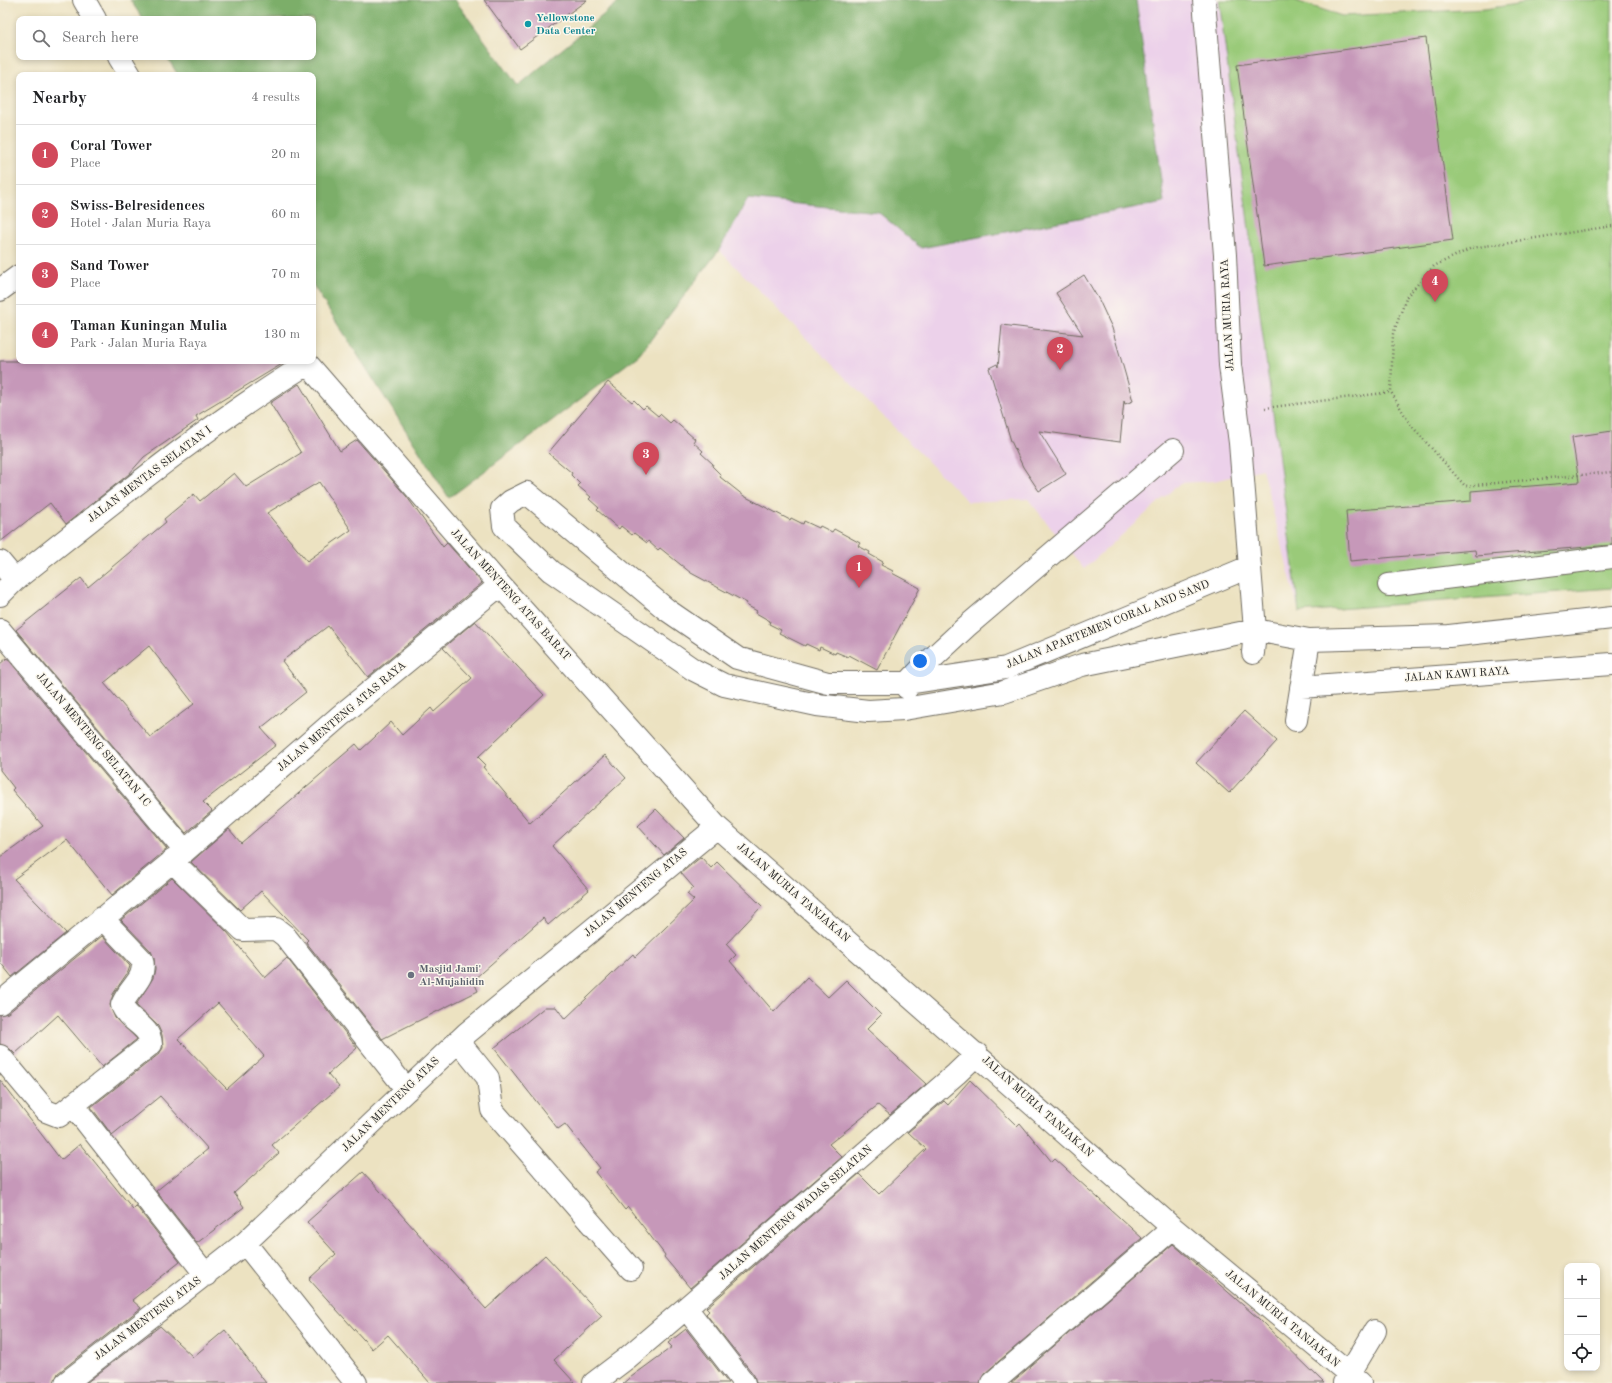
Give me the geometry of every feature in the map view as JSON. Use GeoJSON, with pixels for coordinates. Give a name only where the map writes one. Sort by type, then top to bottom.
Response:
{"type":"FeatureCollection","features":[{"type":"Feature","properties":{"kind":"street"},"geometry":{"type":"LineString","coordinates":[[84,0],[94,16]]}},
{"type":"Feature","properties":{"kind":"street","name":"JALAN MURIA RAYA"},"geometry":{"type":"LineString","coordinates":[[1204,0],[1225,255],[1230,365],[1236,412],[1255,630],[1253,653]]}},
{"type":"Feature","properties":{"kind":"street"},"geometry":{"type":"LineString","coordinates":[[121,60],[128,72]]}},
{"type":"Feature","properties":{"kind":"street"},"geometry":{"type":"LineString","coordinates":[[0,290],[16,278]]}},
{"type":"Feature","properties":{"kind":"street","name":"JALAN MENTAS SELATAN I"},"geometry":{"type":"LineString","coordinates":[[7,588],[144,478],[303,364]]}},
{"type":"Feature","properties":{"kind":"street","name":"JALAN MENTENG ATAS BARAT"},"geometry":{"type":"LineString","coordinates":[[308,364],[500,585],[717,827]]}},
{"type":"Feature","properties":{"kind":"street"},"geometry":{"type":"LineString","coordinates":[[904,709],[908,683],[966,627],[1173,450]]}},
{"type":"Feature","properties":{"kind":"street","name":"JALAN APARTEMEN CORAL AND SAND"},"geometry":{"type":"LineString","coordinates":[[724,685],[694,670],[551,571],[504,526],[502,509],[511,500],[527,493],[667,610],[738,658],[828,683],[908,683],[1006,668],[1250,567]]}},
{"type":"Feature","properties":{"kind":"street"},"geometry":{"type":"LineString","coordinates":[[1390,585],[1612,557]]}},
{"type":"Feature","properties":{"kind":"street"},"geometry":{"type":"LineString","coordinates":[[0,562],[7,588]]}},
{"type":"Feature","properties":{"kind":"street","name":"JALAN MENTENG ATAS RAYA"},"geometry":{"type":"LineString","coordinates":[[0,1003],[179,856],[340,716],[500,585]]}},
{"type":"Feature","properties":{"kind":"street"},"geometry":{"type":"LineString","coordinates":[[738,658],[724,685],[817,705],[868,711],[904,709],[1004,692],[1082,665],[1255,630],[1308,640],[1449,636],[1612,618]]}},
{"type":"Feature","properties":{"kind":"street","name":"JALAN MENTENG SELATAN 1C"},"geometry":{"type":"LineString","coordinates":[[0,630],[179,856],[243,930],[276,929],[285,936],[407,1090]]}},
{"type":"Feature","properties":{"kind":"street"},"geometry":{"type":"LineString","coordinates":[[1296,720],[1308,640]]}},
{"type":"Feature","properties":{"kind":"street","name":"JALAN KAWI RAYA"},"geometry":{"type":"LineString","coordinates":[[1301,687],[1612,664]]}},
{"type":"Feature","properties":{"kind":"street","name":"JALAN MENTENG ATAS"},"geometry":{"type":"LineString","coordinates":[[66,1383],[245,1243],[458,1041],[717,827]]}},
{"type":"Feature","properties":{"kind":"street","name":"JALAN MURIA TANJAKAN"},"geometry":{"type":"LineString","coordinates":[[717,827],[977,1054],[1173,1228],[1352,1380]]}},
{"type":"Feature","properties":{"kind":"street"},"geometry":{"type":"LineString","coordinates":[[0,1056],[46,1111],[59,1116],[151,1044],[149,1035],[127,1013],[122,1005],[125,996],[141,977],[144,968],[142,960],[102,918]]}},
{"type":"Feature","properties":{"kind":"street"},"geometry":{"type":"LineString","coordinates":[[458,1041],[488,1078],[492,1110],[631,1269]]}},
{"type":"Feature","properties":{"kind":"street","name":"JALAN MENTENG WADAS SELATAN"},"geometry":{"type":"LineString","coordinates":[[594,1383],[627,1358],[686,1308],[956,1074],[977,1054]]}},
{"type":"Feature","properties":{"kind":"street"},"geometry":{"type":"LineString","coordinates":[[73,1105],[206,1275]]}},
{"type":"Feature","properties":{"kind":"street"},"geometry":{"type":"LineString","coordinates":[[992,1383],[1173,1228]]}},
{"type":"Feature","properties":{"kind":"street"},"geometry":{"type":"LineString","coordinates":[[245,1243],[356,1383]]}},
{"type":"Feature","properties":{"kind":"street"},"geometry":{"type":"LineString","coordinates":[[686,1308],[744,1383]]}},
{"type":"Feature","properties":{"kind":"street"},"geometry":{"type":"LineString","coordinates":[[1352,1380],[1375,1331]]}},
{"type":"Feature","properties":{"kind":"path"},"geometry":{"type":"LineString","coordinates":[[1612,226],[1472,248],[1434,266],[1407,296],[1393,334],[1391,392],[1410,424],[1465,486],[1612,472]]}},
{"type":"Feature","properties":{"kind":"path"},"geometry":{"type":"LineString","coordinates":[[1236,412],[1391,392]]}},
{"type":"Feature","properties":{"kind":"shaded area"},"geometry":{"type":"Polygon","coordinates":[[[1136,0],[1293,0],[1342,16],[1485,9],[1541,0],[1612,0],[1612,588],[1299,612],[1262,469],[1214,481],[1180,483],[1084,569],[1028,499],[968,502],[719,250],[748,199],[878,212],[921,248],[1164,202],[1136,0]]]}},
{"type":"Feature","properties":{"kind":"green space"},"geometry":{"type":"Polygon","coordinates":[[[130,0],[455,0],[518,86],[621,0],[1136,0],[1164,202],[921,248],[878,212],[748,199],[719,250],[639,355],[449,498],[316,290],[316,72],[176,72],[169,60],[316,60],[316,16],[141,16],[130,0]]]}},
{"type":"Feature","properties":{"kind":"green space"},"geometry":{"type":"Polygon","coordinates":[[[1219,0],[1293,0],[1342,16],[1485,9],[1541,0],[1612,0],[1612,588],[1299,612],[1219,0]]]}},
{"type":"Feature","properties":{"kind":"building","name":"Yellowstone Data Center"},"geometry":{"type":"Polygon","coordinates":[[[484,0],[587,0],[520,49],[484,0]]]}},
{"type":"Feature","properties":{"kind":"building"},"geometry":{"type":"Polygon","coordinates":[[[1426,38],[1453,240],[1264,266],[1237,65],[1426,38]]]}},
{"type":"Feature","properties":{"kind":"building"},"geometry":{"type":"Polygon","coordinates":[[[1084,275],[1099,300],[1112,328],[1133,401],[1125,404],[1124,401],[1120,442],[1039,431],[1066,474],[1039,491],[1023,467],[1011,441],[989,368],[997,364],[998,367],[1002,325],[1083,335],[1056,293],[1084,275]]]}},
{"type":"Feature","properties":{"kind":"building"},"geometry":{"type":"Polygon","coordinates":[[[0,361],[16,361],[16,364],[282,364],[196,416],[198,420],[144,457],[129,474],[66,524],[50,503],[0,542],[0,361]]]}},
{"type":"Feature","properties":{"kind":"building"},"geometry":{"type":"Polygon","coordinates":[[[608,382],[632,402],[634,400],[643,409],[646,406],[658,416],[660,414],[670,423],[673,420],[695,439],[693,442],[703,451],[701,453],[713,464],[712,466],[721,475],[720,477],[744,496],[790,520],[791,518],[803,524],[804,521],[832,532],[834,529],[860,543],[858,546],[870,552],[869,554],[883,562],[881,565],[893,571],[892,573],[920,588],[877,670],[849,655],[848,657],[836,652],[835,654],[820,647],[819,650],[806,644],[805,646],[779,633],[781,630],[769,624],[770,621],[756,613],[757,611],[746,605],[747,603],[691,573],[660,548],[658,550],[648,541],[647,543],[634,533],[632,535],[621,526],[619,529],[597,510],[599,508],[589,499],[591,497],[578,486],[580,484],[571,475],[572,473],[548,453],[608,382]]]}},
{"type":"Feature","properties":{"kind":"building"},"geometry":{"type":"Polygon","coordinates":[[[299,384],[340,451],[357,440],[407,497],[443,547],[447,543],[482,583],[368,677],[328,626],[282,661],[306,692],[261,728],[276,745],[203,802],[212,811],[186,833],[16,630],[81,578],[88,587],[166,522],[164,519],[194,494],[200,501],[234,473],[246,487],[301,453],[270,403],[299,384]],[[319,482],[267,513],[307,561],[351,530],[319,482]],[[149,646],[104,683],[150,737],[194,704],[149,646]]]}},
{"type":"Feature","properties":{"kind":"building"},"geometry":{"type":"Polygon","coordinates":[[[1612,431],[1612,545],[1476,556],[1475,550],[1350,561],[1346,511],[1471,501],[1471,491],[1579,482],[1572,437],[1612,431]]]}},
{"type":"Feature","properties":{"kind":"building"},"geometry":{"type":"Polygon","coordinates":[[[475,621],[544,695],[478,757],[486,765],[483,767],[530,823],[605,755],[626,778],[552,846],[589,890],[548,925],[543,918],[473,980],[478,991],[382,1039],[377,1030],[376,1031],[306,942],[308,940],[261,891],[240,910],[191,862],[229,829],[241,843],[356,744],[361,750],[391,722],[402,735],[431,708],[434,712],[472,678],[443,648],[475,621]]]}},
{"type":"Feature","properties":{"kind":"building"},"geometry":{"type":"Polygon","coordinates":[[[7,658],[167,849],[112,895],[67,840],[14,879],[66,933],[12,977],[0,962],[0,857],[43,826],[12,790],[14,788],[0,770],[0,664],[7,658]]]}},
{"type":"Feature","properties":{"kind":"building"},"geometry":{"type":"Polygon","coordinates":[[[1244,711],[1277,741],[1229,793],[1196,763],[1244,711]]]}},
{"type":"Feature","properties":{"kind":"building"},"geometry":{"type":"Polygon","coordinates":[[[656,809],[684,838],[664,855],[638,826],[656,809]]]}},
{"type":"Feature","properties":{"kind":"building"},"geometry":{"type":"Polygon","coordinates":[[[701,857],[711,868],[717,862],[762,906],[726,944],[736,955],[730,961],[774,1012],[807,977],[828,997],[846,980],[881,1015],[867,1029],[926,1084],[890,1115],[878,1105],[829,1144],[842,1157],[690,1288],[664,1257],[665,1255],[628,1207],[625,1210],[595,1172],[600,1168],[565,1124],[558,1129],[494,1048],[545,1007],[556,1007],[565,1019],[633,954],[635,957],[694,900],[687,894],[693,887],[681,873],[701,857]]]}},
{"type":"Feature","properties":{"kind":"building"},"geometry":{"type":"Polygon","coordinates":[[[172,878],[227,932],[265,978],[287,958],[357,1048],[328,1074],[339,1087],[272,1145],[279,1153],[234,1193],[244,1207],[197,1243],[156,1191],[208,1149],[160,1096],[112,1135],[91,1107],[159,1054],[163,1048],[162,1035],[158,1026],[136,1005],[153,978],[155,969],[154,958],[151,951],[121,920],[172,878]],[[218,1003],[178,1039],[227,1089],[264,1056],[218,1003]]]}},
{"type":"Feature","properties":{"kind":"building"},"geometry":{"type":"Polygon","coordinates":[[[102,936],[130,966],[128,972],[113,994],[110,1005],[115,1018],[137,1039],[102,1067],[58,1015],[15,1054],[9,1048],[0,1044],[0,1015],[8,1013],[102,936]]]}},
{"type":"Feature","properties":{"kind":"building"},"geometry":{"type":"Polygon","coordinates":[[[0,1080],[61,1160],[80,1144],[133,1209],[136,1206],[180,1262],[132,1300],[141,1308],[58,1373],[54,1383],[0,1383],[0,1080]]]}},
{"type":"Feature","properties":{"kind":"building"},"geometry":{"type":"Polygon","coordinates":[[[970,1080],[1017,1126],[1020,1123],[1052,1162],[1055,1159],[1142,1238],[984,1374],[980,1383],[756,1383],[754,1375],[706,1314],[709,1311],[706,1308],[859,1174],[879,1194],[926,1149],[908,1132],[944,1101],[948,1105],[970,1080]]]}},
{"type":"Feature","properties":{"kind":"building"},"geometry":{"type":"Polygon","coordinates":[[[363,1172],[486,1309],[545,1255],[602,1316],[554,1360],[575,1383],[430,1383],[388,1335],[372,1349],[309,1279],[336,1254],[307,1222],[363,1172]]]}},
{"type":"Feature","properties":{"kind":"building"},"geometry":{"type":"Polygon","coordinates":[[[1173,1244],[1259,1319],[1324,1383],[1011,1383],[1173,1244]]]}},
{"type":"Feature","properties":{"kind":"building"},"geometry":{"type":"Polygon","coordinates":[[[160,1326],[193,1357],[225,1330],[266,1383],[86,1383],[160,1326]]]}},
{"type":"Feature","properties":{"kind":"building"},"geometry":{"type":"Polygon","coordinates":[[[686,1329],[728,1383],[623,1383],[672,1347],[668,1343],[686,1329]]]}},
{"type":"Feature","properties":{"kind":"place","name":"Yellowstone Data Center"},"geometry":{"type":"Point","coordinates":[528,24]}},
{"type":"Feature","properties":{"kind":"place","name":"Taman Kuningan Mulia"},"geometry":{"type":"Point","coordinates":[1435,302]}},
{"type":"Feature","properties":{"kind":"place","name":"Swiss-Belresidences"},"geometry":{"type":"Point","coordinates":[1060,370]}},
{"type":"Feature","properties":{"kind":"place","name":"Sand Tower"},"geometry":{"type":"Point","coordinates":[646,475]}},
{"type":"Feature","properties":{"kind":"place","name":"Coral Tower"},"geometry":{"type":"Point","coordinates":[859,588]}},
{"type":"Feature","properties":{"kind":"place","name":"Masjid Jami' Al-Mujahidin"},"geometry":{"type":"Point","coordinates":[411,975]}}]}
